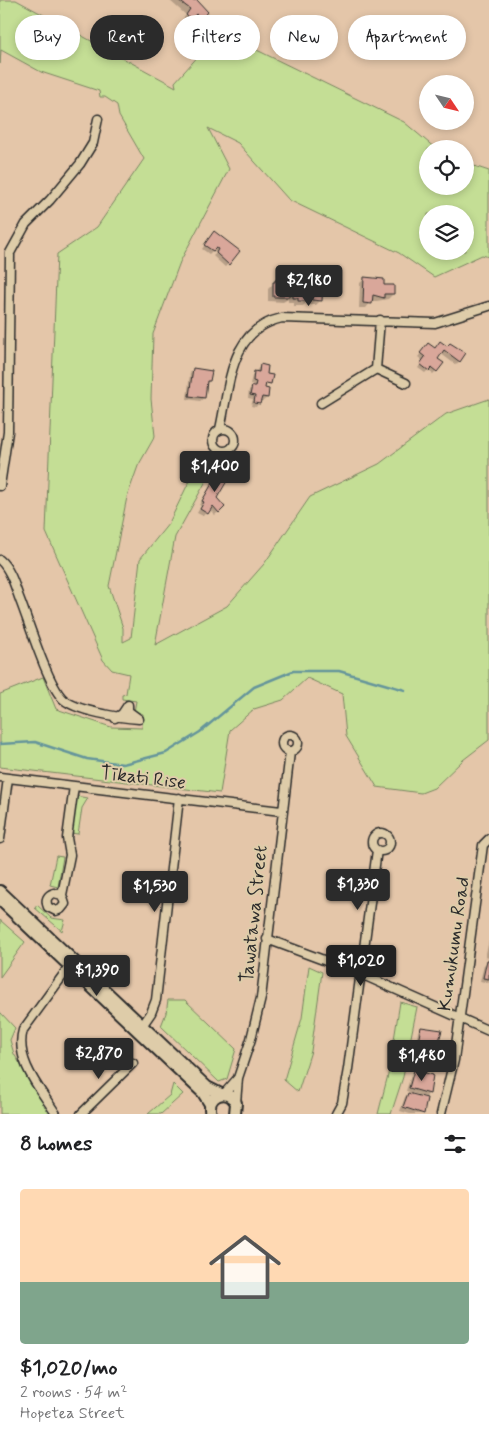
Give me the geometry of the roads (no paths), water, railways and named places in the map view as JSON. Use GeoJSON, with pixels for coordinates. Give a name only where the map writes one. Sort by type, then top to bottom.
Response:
{"type":"FeatureCollection","features":[{"type":"Feature","properties":{"kind":"street"},"geometry":{"type":"LineString","coordinates":[[0,486],[8,432],[10,252],[26,224],[50,200],[80,164],[93,143],[98,119]]}},
{"type":"Feature","properties":{"kind":"street"},"geometry":{"type":"LineString","coordinates":[[220,429],[234,359],[240,346],[264,323],[282,318],[434,323],[489,306]]}},
{"type":"Feature","properties":{"kind":"street"},"geometry":{"type":"LineString","coordinates":[[376,369],[380,320]]}},
{"type":"Feature","properties":{"kind":"street"},"geometry":{"type":"LineString","coordinates":[[376,369],[406,383]]}},
{"type":"Feature","properties":{"kind":"street"},"geometry":{"type":"LineString","coordinates":[[322,403],[376,369]]}},
{"type":"Feature","properties":{"kind":"street"},"geometry":{"type":"LineString","coordinates":[[0,560],[5,564],[13,581],[52,682],[63,699],[72,704],[115,718]]}},
{"type":"Feature","properties":{"kind":"street","name":"Tawatawa Street"},"geometry":{"type":"LineString","coordinates":[[236,1111],[238,1078],[251,1039],[260,998],[281,811],[290,752]]}},
{"type":"Feature","properties":{"kind":"street"},"geometry":{"type":"LineString","coordinates":[[0,839],[4,778]]}},
{"type":"Feature","properties":{"kind":"street","name":"Tīkati Rise"},"geometry":{"type":"LineString","coordinates":[[4,778],[281,811]]}},
{"type":"Feature","properties":{"kind":"street"},"geometry":{"type":"LineString","coordinates":[[62,895],[70,855],[67,838],[74,786]]}},
{"type":"Feature","properties":{"kind":"street"},"geometry":{"type":"LineString","coordinates":[[141,1028],[156,1000],[179,798]]}},
{"type":"Feature","properties":{"kind":"street","name":"Kumukumu Road"},"geometry":{"type":"LineString","coordinates":[[441,1114],[454,1060],[484,845],[489,839]]}},
{"type":"Feature","properties":{"kind":"street"},"geometry":{"type":"LineString","coordinates":[[336,1114],[342,1103],[377,850]]}},
{"type":"Feature","properties":{"kind":"street"},"geometry":{"type":"LineString","coordinates":[[0,891],[71,963]]}},
{"type":"Feature","properties":{"kind":"street"},"geometry":{"type":"LineString","coordinates":[[0,900],[207,1087],[230,1096],[236,1111]]}},
{"type":"Feature","properties":{"kind":"street"},"geometry":{"type":"LineString","coordinates":[[267,939],[361,974],[489,1030]]}},
{"type":"Feature","properties":{"kind":"street"},"geometry":{"type":"LineString","coordinates":[[56,1114],[27,1066],[21,1051],[21,1043],[23,1030],[71,963]]}},
{"type":"Feature","properties":{"kind":"street"},"geometry":{"type":"LineString","coordinates":[[141,1028],[203,1093],[210,1111]]}},
{"type":"Feature","properties":{"kind":"street"},"geometry":{"type":"LineString","coordinates":[[81,1114],[133,1063]]}},
{"type":"Feature","properties":{"kind":"street","name":"Tawatawa Street"},"geometry":{"type":"LineString","coordinates":[[222,1094],[238,1078]]}},
{"type":"Feature","properties":{"kind":"street"},"geometry":{"type":"LineString","coordinates":[[210,1111],[214,1097],[222,1094]]}},
{"type":"Feature","properties":{"kind":"waterway"},"geometry":{"type":"LineString","coordinates":[[0,744],[35,742],[87,759],[123,764],[166,753],[200,732],[254,687],[293,671],[339,671],[405,690]]}}]}
